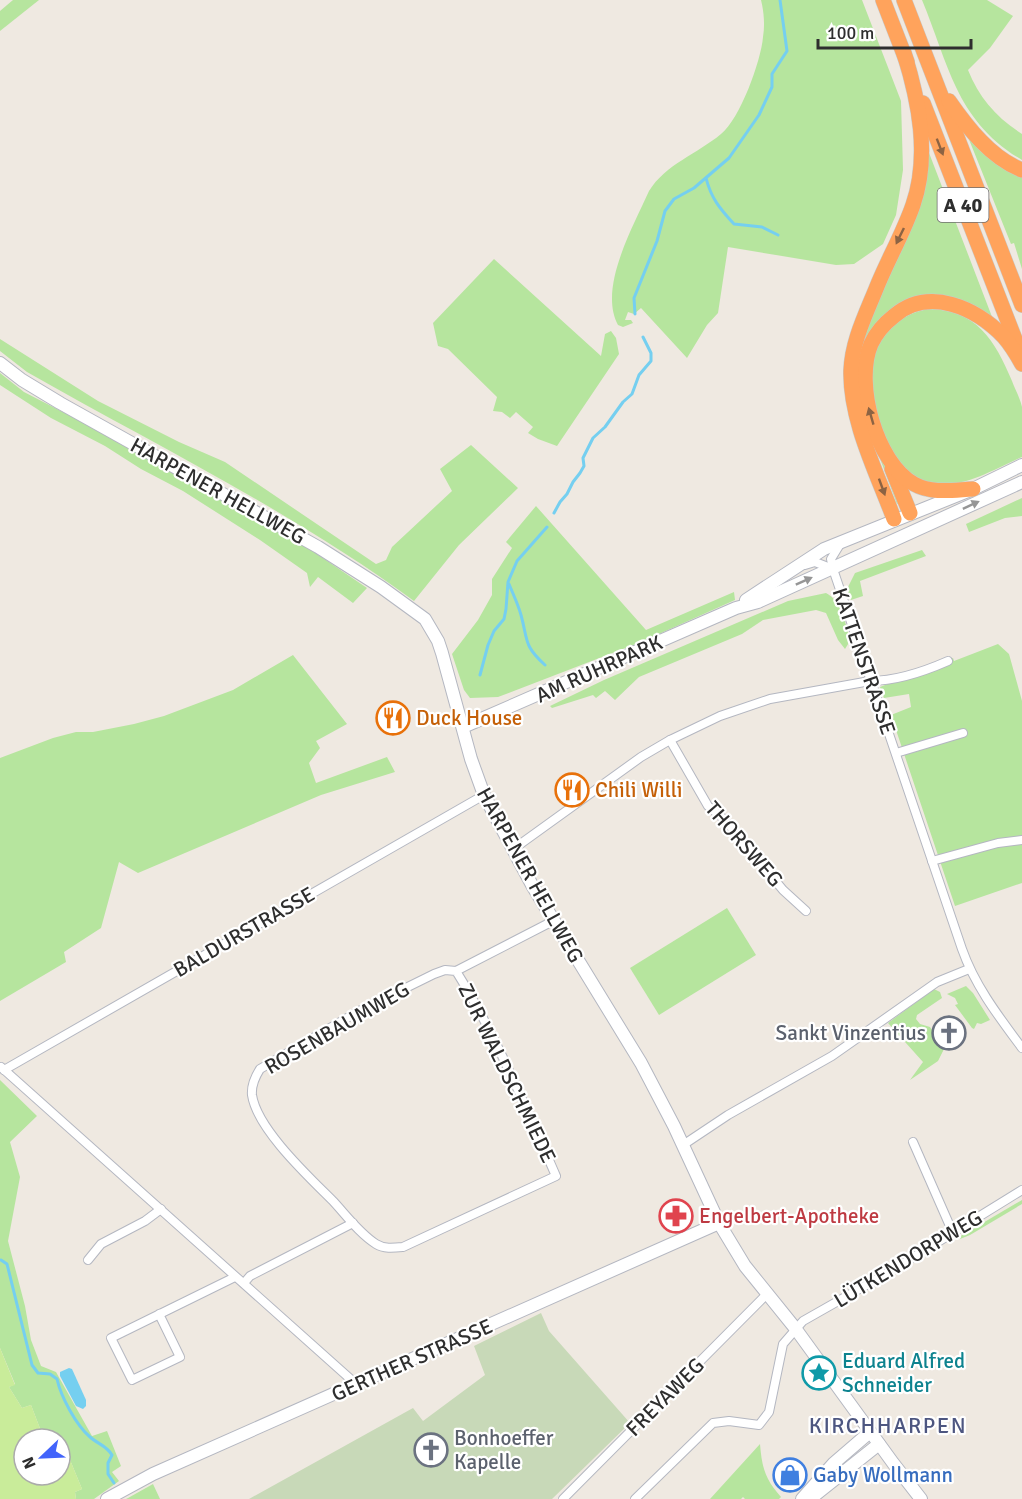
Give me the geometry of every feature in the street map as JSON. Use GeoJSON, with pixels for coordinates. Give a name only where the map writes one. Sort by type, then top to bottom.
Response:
{"type":"FeatureCollection","features":[{"type":"Feature","properties":{"kind":"highway","name":"A 40"},"geometry":{"type":"LineString","coordinates":[[883,0],[1022,358]]}},
{"type":"Feature","properties":{"kind":"highway","name":"A 40"},"geometry":{"type":"LineString","coordinates":[[903,0],[1022,305]]}},
{"type":"Feature","properties":{"kind":"highway"},"geometry":{"type":"LineString","coordinates":[[922,47],[946,96],[970,129],[999,157],[1022,170]]}},
{"type":"Feature","properties":{"kind":"highway"},"geometry":{"type":"LineString","coordinates":[[894,519],[854,411],[851,369],[858,331],[907,222],[919,181],[921,157],[919,115],[904,53]]}},
{"type":"Feature","properties":{"kind":"highway"},"geometry":{"type":"LineString","coordinates":[[910,513],[874,427],[866,395],[866,366],[871,344],[888,321],[898,312],[910,306],[936,301],[954,304],[966,309],[1005,338],[1022,364]]}},
{"type":"Feature","properties":{"kind":"highway"},"geometry":{"type":"LineString","coordinates":[[885,453],[897,471],[914,484],[941,491],[973,489]]}},
{"type":"Feature","properties":{"kind":"main road","name":"HARPENER HELLWEG"},"geometry":{"type":"LineString","coordinates":[[0,363],[22,380],[60,403],[318,547],[425,620],[438,641],[471,759],[484,795],[512,850],[553,921],[640,1063],[683,1144],[719,1223],[745,1266],[795,1328],[921,1499]]}},
{"type":"Feature","properties":{"kind":"main road","name":"AM RUHRPARK"},"geometry":{"type":"LineString","coordinates":[[736,608],[824,549],[973,489],[1022,465]]}},
{"type":"Feature","properties":{"kind":"main road","name":"AM RUHRPARK"},"geometry":{"type":"LineString","coordinates":[[463,727],[736,608],[758,602],[1022,482]]}},
{"type":"Feature","properties":{"kind":"main road"},"geometry":{"type":"LineString","coordinates":[[910,513],[920,529]]}},
{"type":"Feature","properties":{"kind":"main road"},"geometry":{"type":"LineString","coordinates":[[894,519],[920,529]]}},
{"type":"Feature","properties":{"kind":"main road","name":"GERTHER STRASSE"},"geometry":{"type":"LineString","coordinates":[[107,1499],[153,1474],[719,1223]]}},
{"type":"Feature","properties":{"kind":"main road"},"geometry":{"type":"LineString","coordinates":[[802,1499],[834,1463],[870,1432]]}},
{"type":"Feature","properties":{"kind":"main road"},"geometry":{"type":"LineString","coordinates":[[810,1499],[879,1444]]}},
{"type":"Feature","properties":{"kind":"street","name":"KATTENSTRASSE"},"geometry":{"type":"LineString","coordinates":[[842,541],[831,559],[833,568],[969,969],[1022,1048]]}},
{"type":"Feature","properties":{"kind":"street","name":"KATTENSTRASSE"},"geometry":{"type":"LineString","coordinates":[[792,569],[815,562],[833,568]]}},
{"type":"Feature","properties":{"kind":"street"},"geometry":{"type":"LineString","coordinates":[[512,850],[641,757],[720,716],[770,699],[870,681],[895,679],[948,661]]}},
{"type":"Feature","properties":{"kind":"street","name":"KATTENSTRASSE"},"geometry":{"type":"LineString","coordinates":[[896,753],[963,733]]}},
{"type":"Feature","properties":{"kind":"street","name":"THORSWEG"},"geometry":{"type":"LineString","coordinates":[[670,740],[708,806],[725,820],[783,890],[806,911]]}},
{"type":"Feature","properties":{"kind":"street","name":"BALDURSTRASSE"},"geometry":{"type":"LineString","coordinates":[[2,1068],[484,795]]}},
{"type":"Feature","properties":{"kind":"street"},"geometry":{"type":"LineString","coordinates":[[932,861],[998,843],[1022,840]]}},
{"type":"Feature","properties":{"kind":"street","name":"ROSENBAUMWEG"},"geometry":{"type":"LineString","coordinates":[[553,921],[456,970],[445,970],[434,974],[359,1011],[260,1069],[255,1078],[252,1096],[267,1127],[280,1146],[353,1223],[375,1244],[384,1248],[403,1247],[556,1176]]}},
{"type":"Feature","properties":{"kind":"street"},"geometry":{"type":"LineString","coordinates":[[683,1144],[728,1115],[832,1056],[937,982],[969,969]]}},
{"type":"Feature","properties":{"kind":"street","name":"ZUR WALDSCHMIEDE"},"geometry":{"type":"LineString","coordinates":[[456,970],[491,1031],[556,1176]]}},
{"type":"Feature","properties":{"kind":"street"},"geometry":{"type":"LineString","coordinates":[[2,1068],[356,1384]]}},
{"type":"Feature","properties":{"kind":"street"},"geometry":{"type":"LineString","coordinates":[[913,1142],[953,1233]]}},
{"type":"Feature","properties":{"kind":"street","name":"LÜTKENDORPWEG"},"geometry":{"type":"LineString","coordinates":[[795,1328],[803,1321],[891,1271],[1022,1190]]}},
{"type":"Feature","properties":{"kind":"street"},"geometry":{"type":"LineString","coordinates":[[88,1260],[100,1244],[145,1221],[161,1209]]}},
{"type":"Feature","properties":{"kind":"street"},"geometry":{"type":"LineString","coordinates":[[244,1283],[250,1276],[353,1223]]}},
{"type":"Feature","properties":{"kind":"street"},"geometry":{"type":"LineString","coordinates":[[159,1314],[180,1357],[132,1380],[111,1338],[159,1314],[236,1277]]}},
{"type":"Feature","properties":{"kind":"street","name":"FREYAWEG"},"geometry":{"type":"LineString","coordinates":[[562,1499],[767,1293]]}},
{"type":"Feature","properties":{"kind":"street"},"geometry":{"type":"LineString","coordinates":[[635,1499],[713,1423],[729,1421],[759,1425],[769,1412],[783,1344],[795,1328]]}},
{"type":"Feature","properties":{"kind":"green space"},"geometry":{"type":"Polygon","coordinates":[[[13,0],[39,0],[0,31],[0,11],[13,0]]]}},
{"type":"Feature","properties":{"kind":"green space"},"geometry":{"type":"Polygon","coordinates":[[[761,0],[862,0],[901,101],[903,170],[896,215],[883,244],[854,264],[836,265],[728,247],[718,313],[707,325],[687,358],[641,308],[634,314],[628,312],[625,320],[631,320],[633,323],[623,327],[618,325],[613,310],[612,294],[615,276],[627,239],[649,191],[673,166],[721,134],[728,127],[742,103],[754,74],[764,32],[761,0]]]}},
{"type":"Feature","properties":{"kind":"green space"},"geometry":{"type":"Polygon","coordinates":[[[922,0],[987,0],[1013,16],[990,48],[968,70],[978,90],[990,106],[1022,134],[1022,160],[1000,145],[982,128],[968,109],[948,69],[922,0]]]}},
{"type":"Feature","properties":{"kind":"green space"},"geometry":{"type":"Polygon","coordinates":[[[966,132],[1022,175],[1022,269],[1014,243],[1011,244],[966,132]]]}},
{"type":"Feature","properties":{"kind":"green space"},"geometry":{"type":"Polygon","coordinates":[[[926,145],[994,322],[919,298],[864,357],[900,503],[897,504],[861,408],[861,345],[926,145]]]}},
{"type":"Feature","properties":{"kind":"green space"},"geometry":{"type":"Polygon","coordinates":[[[494,259],[601,356],[605,334],[611,331],[616,338],[619,354],[557,446],[528,433],[533,427],[516,412],[510,418],[502,412],[493,411],[497,397],[448,349],[438,346],[433,323],[494,259]]]}},
{"type":"Feature","properties":{"kind":"green space"},"geometry":{"type":"Polygon","coordinates":[[[928,309],[959,314],[982,330],[998,352],[1022,407],[1022,457],[981,476],[948,485],[922,482],[898,463],[885,439],[873,394],[873,362],[876,348],[882,337],[902,318],[928,309]]]}},
{"type":"Feature","properties":{"kind":"green space"},"geometry":{"type":"Polygon","coordinates":[[[0,339],[98,401],[179,442],[225,462],[376,564],[386,560],[392,547],[452,491],[440,469],[471,445],[518,488],[459,545],[414,601],[321,538],[273,509],[27,372],[0,351],[0,339]]]}},
{"type":"Feature","properties":{"kind":"green space"},"geometry":{"type":"Polygon","coordinates":[[[0,373],[24,392],[154,459],[292,537],[367,588],[353,603],[318,577],[310,587],[307,573],[260,540],[183,491],[51,418],[0,385],[0,373]]]}},
{"type":"Feature","properties":{"kind":"green space"},"geometry":{"type":"Polygon","coordinates":[[[1022,498],[1022,516],[1005,518],[969,532],[966,524],[1022,498]]]}},
{"type":"Feature","properties":{"kind":"green space"},"geometry":{"type":"Polygon","coordinates":[[[536,506],[646,630],[734,592],[735,600],[641,642],[498,697],[470,698],[464,690],[452,654],[478,620],[492,595],[492,579],[512,548],[506,542],[536,506]]]}},
{"type":"Feature","properties":{"kind":"green space"},"geometry":{"type":"Polygon","coordinates":[[[922,550],[926,556],[860,581],[863,596],[851,600],[847,589],[855,573],[922,550]]]}},
{"type":"Feature","properties":{"kind":"green space"},"geometry":{"type":"Polygon","coordinates":[[[826,593],[840,607],[845,621],[850,641],[845,649],[838,640],[826,613],[816,610],[763,620],[742,634],[639,677],[615,700],[605,691],[596,698],[593,695],[552,708],[550,706],[604,680],[788,601],[826,593]]]}},
{"type":"Feature","properties":{"kind":"green space"},"geometry":{"type":"Polygon","coordinates":[[[998,644],[1009,654],[1022,701],[1022,883],[955,906],[891,715],[911,707],[909,694],[884,698],[880,687],[953,658],[954,661],[998,644]]]}},
{"type":"Feature","properties":{"kind":"green space"},"geometry":{"type":"Polygon","coordinates":[[[293,655],[347,724],[316,741],[320,748],[309,763],[316,783],[387,757],[395,772],[321,795],[138,873],[119,862],[101,928],[64,952],[66,962],[0,1001],[0,758],[76,732],[93,732],[164,716],[233,690],[293,655]]]}},
{"type":"Feature","properties":{"kind":"green space"},"geometry":{"type":"Polygon","coordinates":[[[727,908],[756,955],[659,1015],[630,968],[727,908]]]}},
{"type":"Feature","properties":{"kind":"green space"},"geometry":{"type":"Polygon","coordinates":[[[966,986],[990,1020],[981,1024],[977,1023],[974,1029],[955,1005],[958,1004],[955,998],[947,994],[966,986]]]}},
{"type":"Feature","properties":{"kind":"green space"},"geometry":{"type":"Polygon","coordinates":[[[934,989],[940,992],[942,998],[917,1015],[916,1019],[920,1024],[930,1027],[944,1049],[938,1061],[910,1080],[923,1062],[888,1023],[934,989]]]}},
{"type":"Feature","properties":{"kind":"green space"},"geometry":{"type":"Polygon","coordinates":[[[0,1080],[37,1116],[10,1142],[20,1177],[8,1241],[25,1306],[31,1340],[41,1366],[56,1372],[92,1436],[107,1431],[121,1466],[112,1472],[119,1481],[94,1499],[76,1499],[75,1492],[82,1489],[72,1465],[72,1427],[39,1427],[31,1405],[22,1408],[9,1387],[15,1384],[0,1348],[0,1080]]]}},
{"type":"Feature","properties":{"kind":"green space"},"geometry":{"type":"Polygon","coordinates":[[[1022,1200],[1022,1204],[960,1239],[959,1237],[1022,1200]]]}},
{"type":"Feature","properties":{"kind":"green space"},"geometry":{"type":"Polygon","coordinates":[[[541,1313],[549,1331],[630,1423],[552,1499],[249,1499],[413,1408],[423,1421],[485,1375],[474,1346],[541,1313]]]}},
{"type":"Feature","properties":{"kind":"green space"},"geometry":{"type":"Polygon","coordinates":[[[0,1348],[15,1385],[9,1387],[22,1408],[31,1405],[39,1427],[12,1427],[12,1487],[72,1487],[72,1465],[82,1489],[75,1492],[76,1499],[0,1499],[0,1348]]]}},
{"type":"Feature","properties":{"kind":"green space"},"geometry":{"type":"Polygon","coordinates":[[[760,1444],[765,1473],[781,1497],[779,1499],[745,1499],[743,1497],[741,1499],[710,1499],[760,1444]]]}},
{"type":"Feature","properties":{"kind":"green space"},"geometry":{"type":"Polygon","coordinates":[[[153,1484],[160,1499],[126,1499],[128,1498],[153,1484]]]}},
{"type":"Feature","properties":{"kind":"water"},"geometry":{"type":"Polygon","coordinates":[[[72,1369],[86,1400],[86,1406],[83,1409],[76,1406],[60,1376],[60,1372],[72,1369]]]}},
{"type":"Feature","properties":{"kind":"waterway"},"geometry":{"type":"LineString","coordinates":[[635,314],[634,298],[657,241],[665,211],[674,199],[694,188],[729,158],[759,115],[772,87],[772,74],[787,51],[780,0]]}},
{"type":"Feature","properties":{"kind":"waterway"},"geometry":{"type":"LineString","coordinates":[[706,178],[717,203],[734,224],[762,227],[778,235]]}},
{"type":"Feature","properties":{"kind":"waterway"},"geometry":{"type":"LineString","coordinates":[[554,513],[584,466],[583,458],[593,438],[632,394],[639,375],[651,361],[651,353],[643,337]]}},
{"type":"Feature","properties":{"kind":"waterway"},"geometry":{"type":"LineString","coordinates":[[480,675],[488,645],[494,631],[504,619],[508,582],[517,561],[547,527]]}},
{"type":"Feature","properties":{"kind":"waterway"},"geometry":{"type":"LineString","coordinates":[[509,584],[520,611],[530,647],[545,665]]}},
{"type":"Feature","properties":{"kind":"waterway"},"geometry":{"type":"LineString","coordinates":[[1,1260],[7,1264],[32,1365],[38,1373],[50,1374],[57,1379],[74,1418],[90,1437],[110,1452],[112,1455],[108,1463],[108,1474],[114,1483]]}},
{"type":"Feature","properties":{"kind":"place","name":"Duck House"},"geometry":{"type":"Point","coordinates":[393,718]}},
{"type":"Feature","properties":{"kind":"place","name":"Chili Willi"},"geometry":{"type":"Point","coordinates":[572,790]}},
{"type":"Feature","properties":{"kind":"place","name":"Sankt Vinzentius"},"geometry":{"type":"Point","coordinates":[949,1033]}},
{"type":"Feature","properties":{"kind":"place","name":"Engelbert-Apotheke"},"geometry":{"type":"Point","coordinates":[676,1216]}},
{"type":"Feature","properties":{"kind":"place","name":"Eduard Alfred Schneider"},"geometry":{"type":"Point","coordinates":[819,1373]}},
{"type":"Feature","properties":{"kind":"place","name":"Bonhoeffer Kapelle"},"geometry":{"type":"Point","coordinates":[431,1450]}},
{"type":"Feature","properties":{"kind":"place","name":"Gaby Wollmann"},"geometry":{"type":"Point","coordinates":[790,1475]}},
{"type":"Feature","properties":{"kind":"district","name":"KIRCHHARPEN"},"geometry":{"type":"Point","coordinates":[888,1425]}}]}
